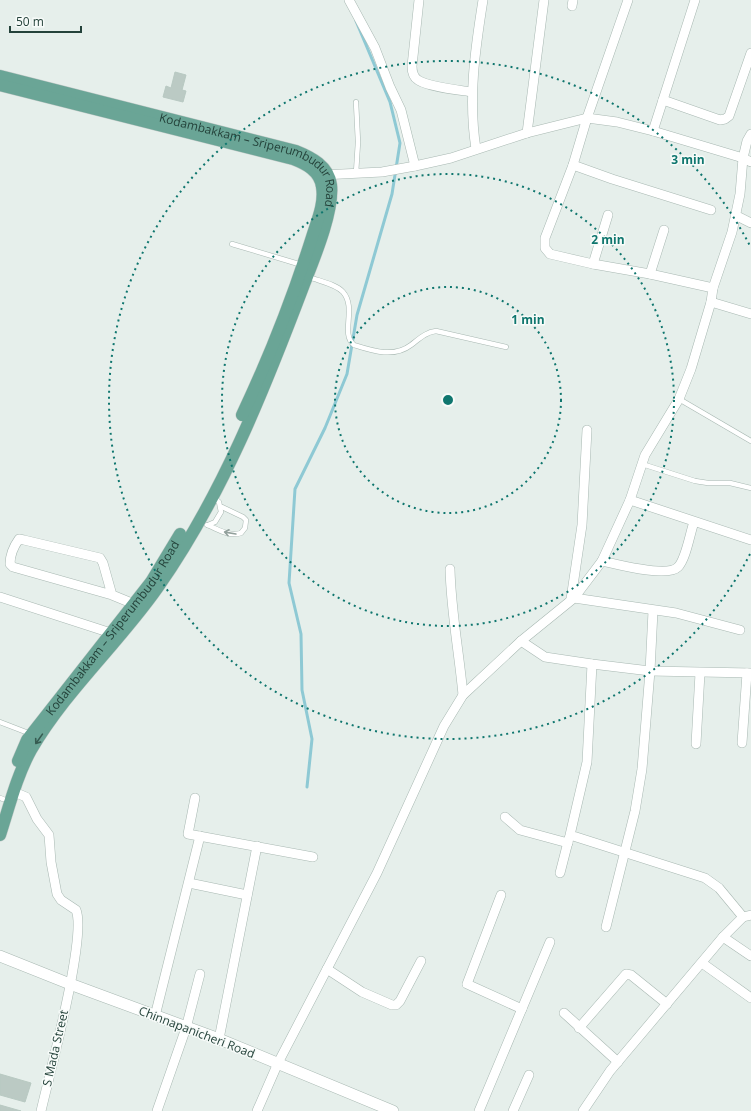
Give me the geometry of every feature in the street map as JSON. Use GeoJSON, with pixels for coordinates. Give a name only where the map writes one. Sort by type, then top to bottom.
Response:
{"type":"FeatureCollection","features":[{"type":"Feature","properties":{"kind":"main road","name":"Kodambakkam – Sriperumbudur Road"},"geometry":{"type":"LineString","coordinates":[[0,76],[296,151],[310,156],[331,185],[330,206],[307,277],[275,361],[202,523],[158,587],[60,710],[31,750],[14,792],[0,835]]}},
{"type":"Feature","properties":{"kind":"main road","name":"Kodambakkam – Sriperumbudur Road"},"geometry":{"type":"LineString","coordinates":[[0,85],[293,159],[306,164],[323,174]]}},
{"type":"Feature","properties":{"kind":"main road","name":"Kodambakkam – Sriperumbudur Road"},"geometry":{"type":"LineString","coordinates":[[1,802],[26,740],[151,582],[207,491],[267,358],[302,265],[322,204],[323,174]]}},
{"type":"Feature","properties":{"kind":"street"},"geometry":{"type":"LineString","coordinates":[[349,0],[375,48],[390,87],[401,110],[415,166]]}},
{"type":"Feature","properties":{"kind":"street"},"geometry":{"type":"LineString","coordinates":[[419,0],[412,66],[413,74],[417,80],[425,83],[472,92]]}},
{"type":"Feature","properties":{"kind":"street"},"geometry":{"type":"LineString","coordinates":[[476,149],[472,123],[472,92],[483,0]]}},
{"type":"Feature","properties":{"kind":"street"},"geometry":{"type":"LineString","coordinates":[[527,133],[544,0]]}},
{"type":"Feature","properties":{"kind":"street"},"geometry":{"type":"LineString","coordinates":[[628,0],[587,118],[573,165],[545,238],[545,248],[550,254],[713,288]]}},
{"type":"Feature","properties":{"kind":"street"},"geometry":{"type":"LineString","coordinates":[[653,131],[695,0]]}},
{"type":"Feature","properties":{"kind":"street"},"geometry":{"type":"LineString","coordinates":[[663,100],[720,120],[725,119],[729,116],[751,53]]}},
{"type":"Feature","properties":{"kind":"street"},"geometry":{"type":"LineString","coordinates":[[323,174],[382,172],[415,166],[451,158],[527,133],[587,118],[618,122],[653,131],[747,160]]}},
{"type":"Feature","properties":{"kind":"street"},"geometry":{"type":"LineString","coordinates":[[257,1111],[278,1063],[378,873],[444,726],[464,695],[521,641],[572,599],[602,561],[630,500],[645,454],[679,399],[691,369],[711,302],[713,288],[732,232],[747,160],[747,141],[751,134]]}},
{"type":"Feature","properties":{"kind":"street"},"geometry":{"type":"LineString","coordinates":[[573,165],[612,179],[711,210]]}},
{"type":"Feature","properties":{"kind":"street"},"geometry":{"type":"LineString","coordinates":[[593,264],[608,215]]}},
{"type":"Feature","properties":{"kind":"street"},"geometry":{"type":"LineString","coordinates":[[736,215],[751,223]]}},
{"type":"Feature","properties":{"kind":"street"},"geometry":{"type":"LineString","coordinates":[[650,274],[664,230]]}},
{"type":"Feature","properties":{"kind":"street"},"geometry":{"type":"LineString","coordinates":[[711,302],[751,314]]}},
{"type":"Feature","properties":{"kind":"street"},"geometry":{"type":"LineString","coordinates":[[572,599],[582,525],[587,430]]}},
{"type":"Feature","properties":{"kind":"street"},"geometry":{"type":"LineString","coordinates":[[630,500],[751,540]]}},
{"type":"Feature","properties":{"kind":"street"},"geometry":{"type":"LineString","coordinates":[[602,561],[633,568],[672,570],[678,567],[682,560],[694,522]]}},
{"type":"Feature","properties":{"kind":"street"},"geometry":{"type":"LineString","coordinates":[[112,595],[103,563],[100,558],[19,539],[15,545],[10,560],[10,564],[13,567],[112,595],[134,604]]}},
{"type":"Feature","properties":{"kind":"street"},"geometry":{"type":"LineString","coordinates":[[450,568],[450,602],[457,634],[464,695]]}},
{"type":"Feature","properties":{"kind":"street"},"geometry":{"type":"LineString","coordinates":[[0,597],[111,633]]}},
{"type":"Feature","properties":{"kind":"street"},"geometry":{"type":"LineString","coordinates":[[572,599],[676,613],[740,630]]}},
{"type":"Feature","properties":{"kind":"street"},"geometry":{"type":"LineString","coordinates":[[606,927],[635,812],[642,769],[653,611]]}},
{"type":"Feature","properties":{"kind":"street"},"geometry":{"type":"LineString","coordinates":[[521,641],[545,657],[592,664],[650,671],[749,673],[742,743]]}},
{"type":"Feature","properties":{"kind":"street"},"geometry":{"type":"LineString","coordinates":[[560,873],[586,762],[592,664]]}},
{"type":"Feature","properties":{"kind":"street"},"geometry":{"type":"LineString","coordinates":[[696,744],[700,673]]}},
{"type":"Feature","properties":{"kind":"street","name":"S Mada Street"},"geometry":{"type":"LineString","coordinates":[[14,792],[26,797],[37,818],[47,830],[49,835],[54,886],[61,900],[72,906],[77,913],[77,947],[41,1111]]}},
{"type":"Feature","properties":{"kind":"street"},"geometry":{"type":"LineString","coordinates":[[195,798],[188,834],[313,857]]}},
{"type":"Feature","properties":{"kind":"street"},"geometry":{"type":"LineString","coordinates":[[505,817],[520,830],[569,839],[624,852],[714,882],[747,916],[723,937],[618,1062],[583,1111]]}},
{"type":"Feature","properties":{"kind":"street"},"geometry":{"type":"LineString","coordinates":[[155,1016],[200,836]]}},
{"type":"Feature","properties":{"kind":"street"},"geometry":{"type":"LineString","coordinates":[[219,1039],[257,846]]}},
{"type":"Feature","properties":{"kind":"street"},"geometry":{"type":"LineString","coordinates":[[189,883],[247,896]]}},
{"type":"Feature","properties":{"kind":"street"},"geometry":{"type":"LineString","coordinates":[[501,895],[467,984],[522,1009]]}},
{"type":"Feature","properties":{"kind":"street"},"geometry":{"type":"LineString","coordinates":[[723,937],[751,956]]}},
{"type":"Feature","properties":{"kind":"street"},"geometry":{"type":"LineString","coordinates":[[479,1111],[550,942]]}},
{"type":"Feature","properties":{"kind":"street","name":"Chinnapanicheri Road"},"geometry":{"type":"LineString","coordinates":[[0,956],[186,1028],[219,1039],[393,1111]]}},
{"type":"Feature","properties":{"kind":"street"},"geometry":{"type":"LineString","coordinates":[[327,969],[362,992],[392,1006],[400,1001],[421,961]]}},
{"type":"Feature","properties":{"kind":"street"},"geometry":{"type":"LineString","coordinates":[[702,963],[751,998]]}},
{"type":"Feature","properties":{"kind":"street"},"geometry":{"type":"LineString","coordinates":[[158,1111],[186,1028],[200,974]]}},
{"type":"Feature","properties":{"kind":"street"},"geometry":{"type":"LineString","coordinates":[[579,1028],[626,974],[629,974],[667,1004]]}},
{"type":"Feature","properties":{"kind":"street"},"geometry":{"type":"LineString","coordinates":[[564,1013],[618,1062]]}},
{"type":"Feature","properties":{"kind":"street"},"geometry":{"type":"LineString","coordinates":[[513,1111],[528,1075]]}},
{"type":"Feature","properties":{"kind":"lane"},"geometry":{"type":"LineString","coordinates":[[356,102],[358,142],[356,173]]}},
{"type":"Feature","properties":{"kind":"lane"},"geometry":{"type":"LineString","coordinates":[[232,244],[302,265]]}},
{"type":"Feature","properties":{"kind":"lane"},"geometry":{"type":"LineString","coordinates":[[307,277],[338,288],[344,292],[349,302],[348,336],[350,342],[354,345],[391,353],[407,348],[425,334],[436,331],[506,347]]}},
{"type":"Feature","properties":{"kind":"lane"},"geometry":{"type":"LineString","coordinates":[[679,399],[751,441]]}},
{"type":"Feature","properties":{"kind":"lane"},"geometry":{"type":"LineString","coordinates":[[642,464],[708,484],[730,483],[751,488]]}},
{"type":"Feature","properties":{"kind":"lane"},"geometry":{"type":"LineString","coordinates":[[202,523],[225,533],[236,535],[241,533],[245,528],[246,520],[243,517],[222,507],[213,497]]}},
{"type":"Feature","properties":{"kind":"lane"},"geometry":{"type":"LineString","coordinates":[[202,523],[215,522],[222,507]]}},
{"type":"Feature","properties":{"kind":"lane"},"geometry":{"type":"LineString","coordinates":[[0,722],[31,734]]}},
{"type":"Feature","properties":{"kind":"building"},"geometry":{"type":"Polygon","coordinates":[[[175,72],[186,75],[182,90],[186,91],[183,102],[163,97],[166,86],[171,88],[175,72]]]}},
{"type":"Feature","properties":{"kind":"building"},"geometry":{"type":"Polygon","coordinates":[[[0,1074],[31,1083],[25,1102],[0,1095],[0,1074]]]}},
{"type":"Feature","properties":{"kind":"building"},"geometry":{"type":"Polygon","coordinates":[[[0,1105],[21,1111],[0,1111],[0,1105]]]}},
{"type":"Feature","properties":{"kind":"waterway"},"geometry":{"type":"LineString","coordinates":[[307,787],[312,739],[302,690],[301,634],[289,583],[295,489],[325,428],[347,374],[357,315],[392,194],[400,143],[390,102],[356,21]]}}]}
